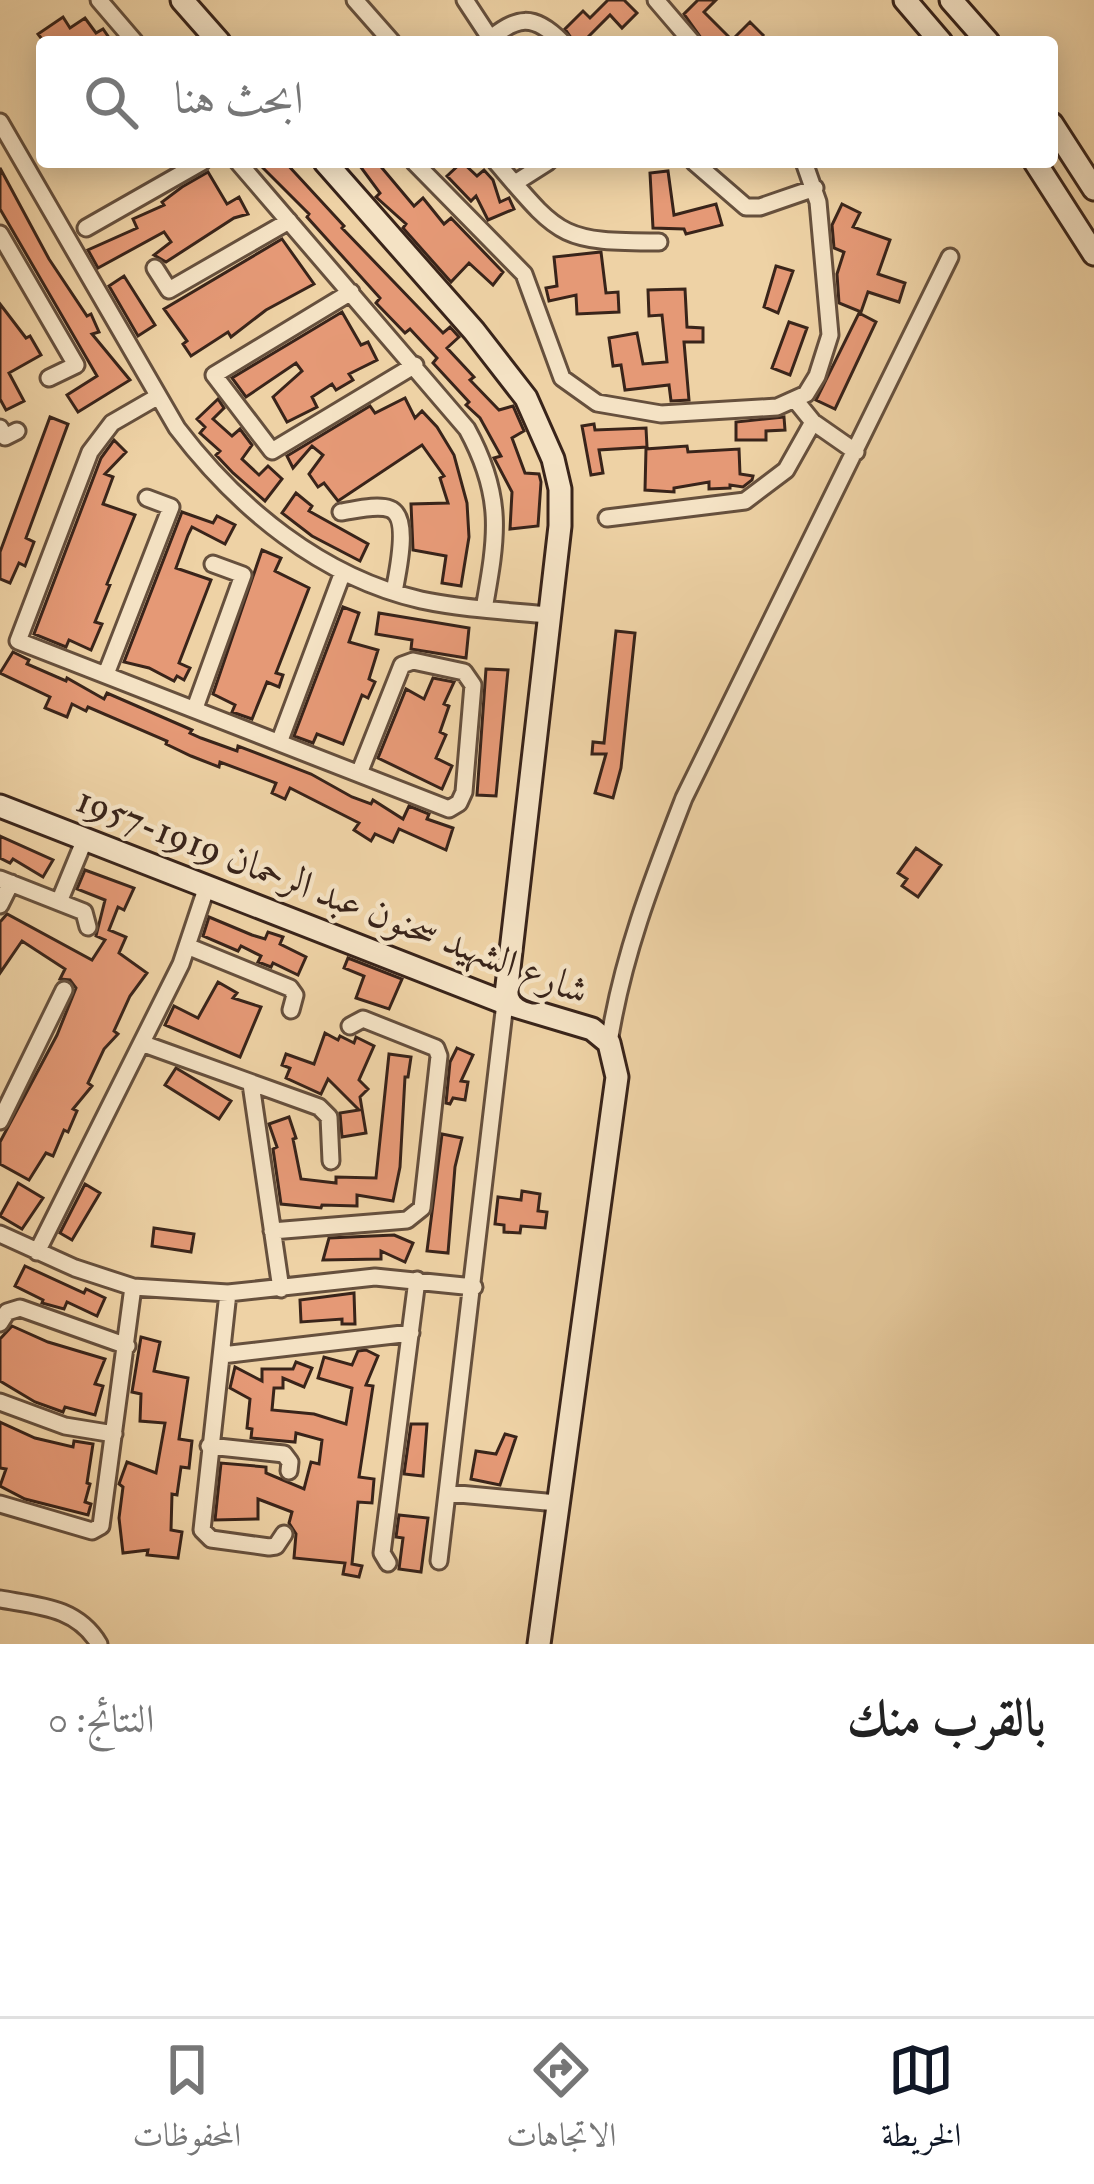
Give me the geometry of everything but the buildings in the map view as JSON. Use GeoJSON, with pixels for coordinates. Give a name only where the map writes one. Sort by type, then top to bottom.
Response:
{"type":"FeatureCollection","features":[{"type":"Feature","properties":{"kind":"street"},"geometry":{"type":"LineString","coordinates":[[99,0],[130,36]]}},
{"type":"Feature","properties":{"kind":"street"},"geometry":{"type":"LineString","coordinates":[[182,0],[214,36]]}},
{"type":"Feature","properties":{"kind":"street"},"geometry":{"type":"LineString","coordinates":[[355,0],[387,36]]}},
{"type":"Feature","properties":{"kind":"street"},"geometry":{"type":"LineString","coordinates":[[465,0],[486,36]]}},
{"type":"Feature","properties":{"kind":"street"},"geometry":{"type":"LineString","coordinates":[[656,0],[687,36]]}},
{"type":"Feature","properties":{"kind":"street"},"geometry":{"type":"LineString","coordinates":[[905,0],[936,36]]}},
{"type":"Feature","properties":{"kind":"street"},"geometry":{"type":"LineString","coordinates":[[951,0],[983,36]]}},
{"type":"Feature","properties":{"kind":"street"},"geometry":{"type":"LineString","coordinates":[[495,36],[525,20],[544,24],[556,36]]}},
{"type":"Feature","properties":{"kind":"street"},"geometry":{"type":"LineString","coordinates":[[0,122],[8,153],[157,397],[202,461],[264,521],[343,572],[394,592],[484,609],[550,615]]}},
{"type":"Feature","properties":{"kind":"street"},"geometry":{"type":"LineString","coordinates":[[1058,133],[1094,189]]}},
{"type":"Feature","properties":{"kind":"street"},"geometry":{"type":"LineString","coordinates":[[86,228],[191,168]]}},
{"type":"Feature","properties":{"kind":"street"},"geometry":{"type":"LineString","coordinates":[[243,168],[467,429],[492,482],[496,539],[484,609]]}},
{"type":"Feature","properties":{"kind":"street"},"geometry":{"type":"LineString","coordinates":[[330,168],[474,331],[526,398],[542,429],[560,489],[550,615],[439,1561]]}},
{"type":"Feature","properties":{"kind":"street"},"geometry":{"type":"LineString","coordinates":[[420,168],[524,274],[562,378],[597,404],[661,414],[750,411],[796,401],[817,376],[830,335],[814,188],[806,168]]}},
{"type":"Feature","properties":{"kind":"street"},"geometry":{"type":"LineString","coordinates":[[501,168],[552,224],[572,236],[593,242],[659,242]]}},
{"type":"Feature","properties":{"kind":"street"},"geometry":{"type":"LineString","coordinates":[[514,184],[539,168]]}},
{"type":"Feature","properties":{"kind":"street"},"geometry":{"type":"LineString","coordinates":[[701,168],[746,207],[760,207],[814,188]]}},
{"type":"Feature","properties":{"kind":"street"},"geometry":{"type":"LineString","coordinates":[[1039,168],[1094,254]]}},
{"type":"Feature","properties":{"kind":"street"},"geometry":{"type":"LineString","coordinates":[[155,268],[170,290],[289,220]]}},
{"type":"Feature","properties":{"kind":"street"},"geometry":{"type":"LineString","coordinates":[[0,234],[76,365],[50,379]]}},
{"type":"Feature","properties":{"kind":"street"},"geometry":{"type":"LineString","coordinates":[[609,1043],[615,1002],[638,923],[684,798],[950,257]]}},
{"type":"Feature","properties":{"kind":"street"},"geometry":{"type":"LineString","coordinates":[[351,292],[214,375],[272,451],[415,364]]}},
{"type":"Feature","properties":{"kind":"street"},"geometry":{"type":"LineString","coordinates":[[157,397],[112,423],[90,452],[18,640],[449,809],[464,792],[470,678],[464,672],[412,661],[402,665],[360,771]]}},
{"type":"Feature","properties":{"kind":"street"},"geometry":{"type":"LineString","coordinates":[[796,401],[813,422],[856,452]]}},
{"type":"Feature","properties":{"kind":"street"},"geometry":{"type":"LineString","coordinates":[[607,518],[745,501],[786,470],[813,422]]}},
{"type":"Feature","properties":{"kind":"street"},"geometry":{"type":"LineString","coordinates":[[106,674],[171,507],[147,498]]}},
{"type":"Feature","properties":{"kind":"street"},"geometry":{"type":"LineString","coordinates":[[341,512],[389,508],[398,515],[403,528],[394,592]]}},
{"type":"Feature","properties":{"kind":"street"},"geometry":{"type":"LineString","coordinates":[[195,708],[243,575],[212,564]]}},
{"type":"Feature","properties":{"kind":"street"},"geometry":{"type":"LineString","coordinates":[[280,740],[343,572]]}},
{"type":"Feature","properties":{"kind":"street","name":"شارع الشهيد سحنون عبد الرحمان 1919-1957"},"geometry":{"type":"LineString","coordinates":[[0,806],[505,1003],[592,1029],[609,1043],[616,1077],[539,1644]]}},
{"type":"Feature","properties":{"kind":"street"},"geometry":{"type":"LineString","coordinates":[[59,902],[85,839]]}},
{"type":"Feature","properties":{"kind":"street"},"geometry":{"type":"LineString","coordinates":[[0,904],[5,881],[84,912],[88,927]]}},
{"type":"Feature","properties":{"kind":"street"},"geometry":{"type":"LineString","coordinates":[[37,1252],[144,1044],[187,946],[207,886]]}},
{"type":"Feature","properties":{"kind":"street"},"geometry":{"type":"LineString","coordinates":[[187,946],[290,988],[295,995],[291,1010]]}},
{"type":"Feature","properties":{"kind":"street"},"geometry":{"type":"LineString","coordinates":[[0,1121],[64,991]]}},
{"type":"Feature","properties":{"kind":"street"},"geometry":{"type":"LineString","coordinates":[[272,1231],[406,1220],[422,1208],[439,1055],[436,1048],[363,1019],[350,1026]]}},
{"type":"Feature","properties":{"kind":"street"},"geometry":{"type":"LineString","coordinates":[[144,1044],[325,1111],[331,1160]]}},
{"type":"Feature","properties":{"kind":"street"},"geometry":{"type":"LineString","coordinates":[[251,1084],[281,1288]]}},
{"type":"Feature","properties":{"kind":"street"},"geometry":{"type":"LineString","coordinates":[[0,1234],[133,1287],[228,1294],[375,1277],[474,1287]]}},
{"type":"Feature","properties":{"kind":"street"},"geometry":{"type":"LineString","coordinates":[[388,1563],[382,1553],[417,1280]]}},
{"type":"Feature","properties":{"kind":"street"},"geometry":{"type":"LineString","coordinates":[[0,1504],[98,1530],[103,1521],[133,1287]]}},
{"type":"Feature","properties":{"kind":"street"},"geometry":{"type":"LineString","coordinates":[[228,1294],[201,1523],[205,1536],[269,1547],[276,1546],[284,1534]]}},
{"type":"Feature","properties":{"kind":"street"},"geometry":{"type":"LineString","coordinates":[[0,1323],[7,1312],[20,1308],[127,1346]]}},
{"type":"Feature","properties":{"kind":"street"},"geometry":{"type":"LineString","coordinates":[[222,1355],[411,1333]]}},
{"type":"Feature","properties":{"kind":"street"},"geometry":{"type":"LineString","coordinates":[[0,1402],[65,1426],[115,1434]]}},
{"type":"Feature","properties":{"kind":"street"},"geometry":{"type":"LineString","coordinates":[[209,1446],[284,1454],[289,1471]]}},
{"type":"Feature","properties":{"kind":"street"},"geometry":{"type":"LineString","coordinates":[[448,1492],[557,1503]]}},
{"type":"Feature","properties":{"kind":"street"},"geometry":{"type":"LineString","coordinates":[[0,1599],[76,1617],[99,1644]]}}]}
